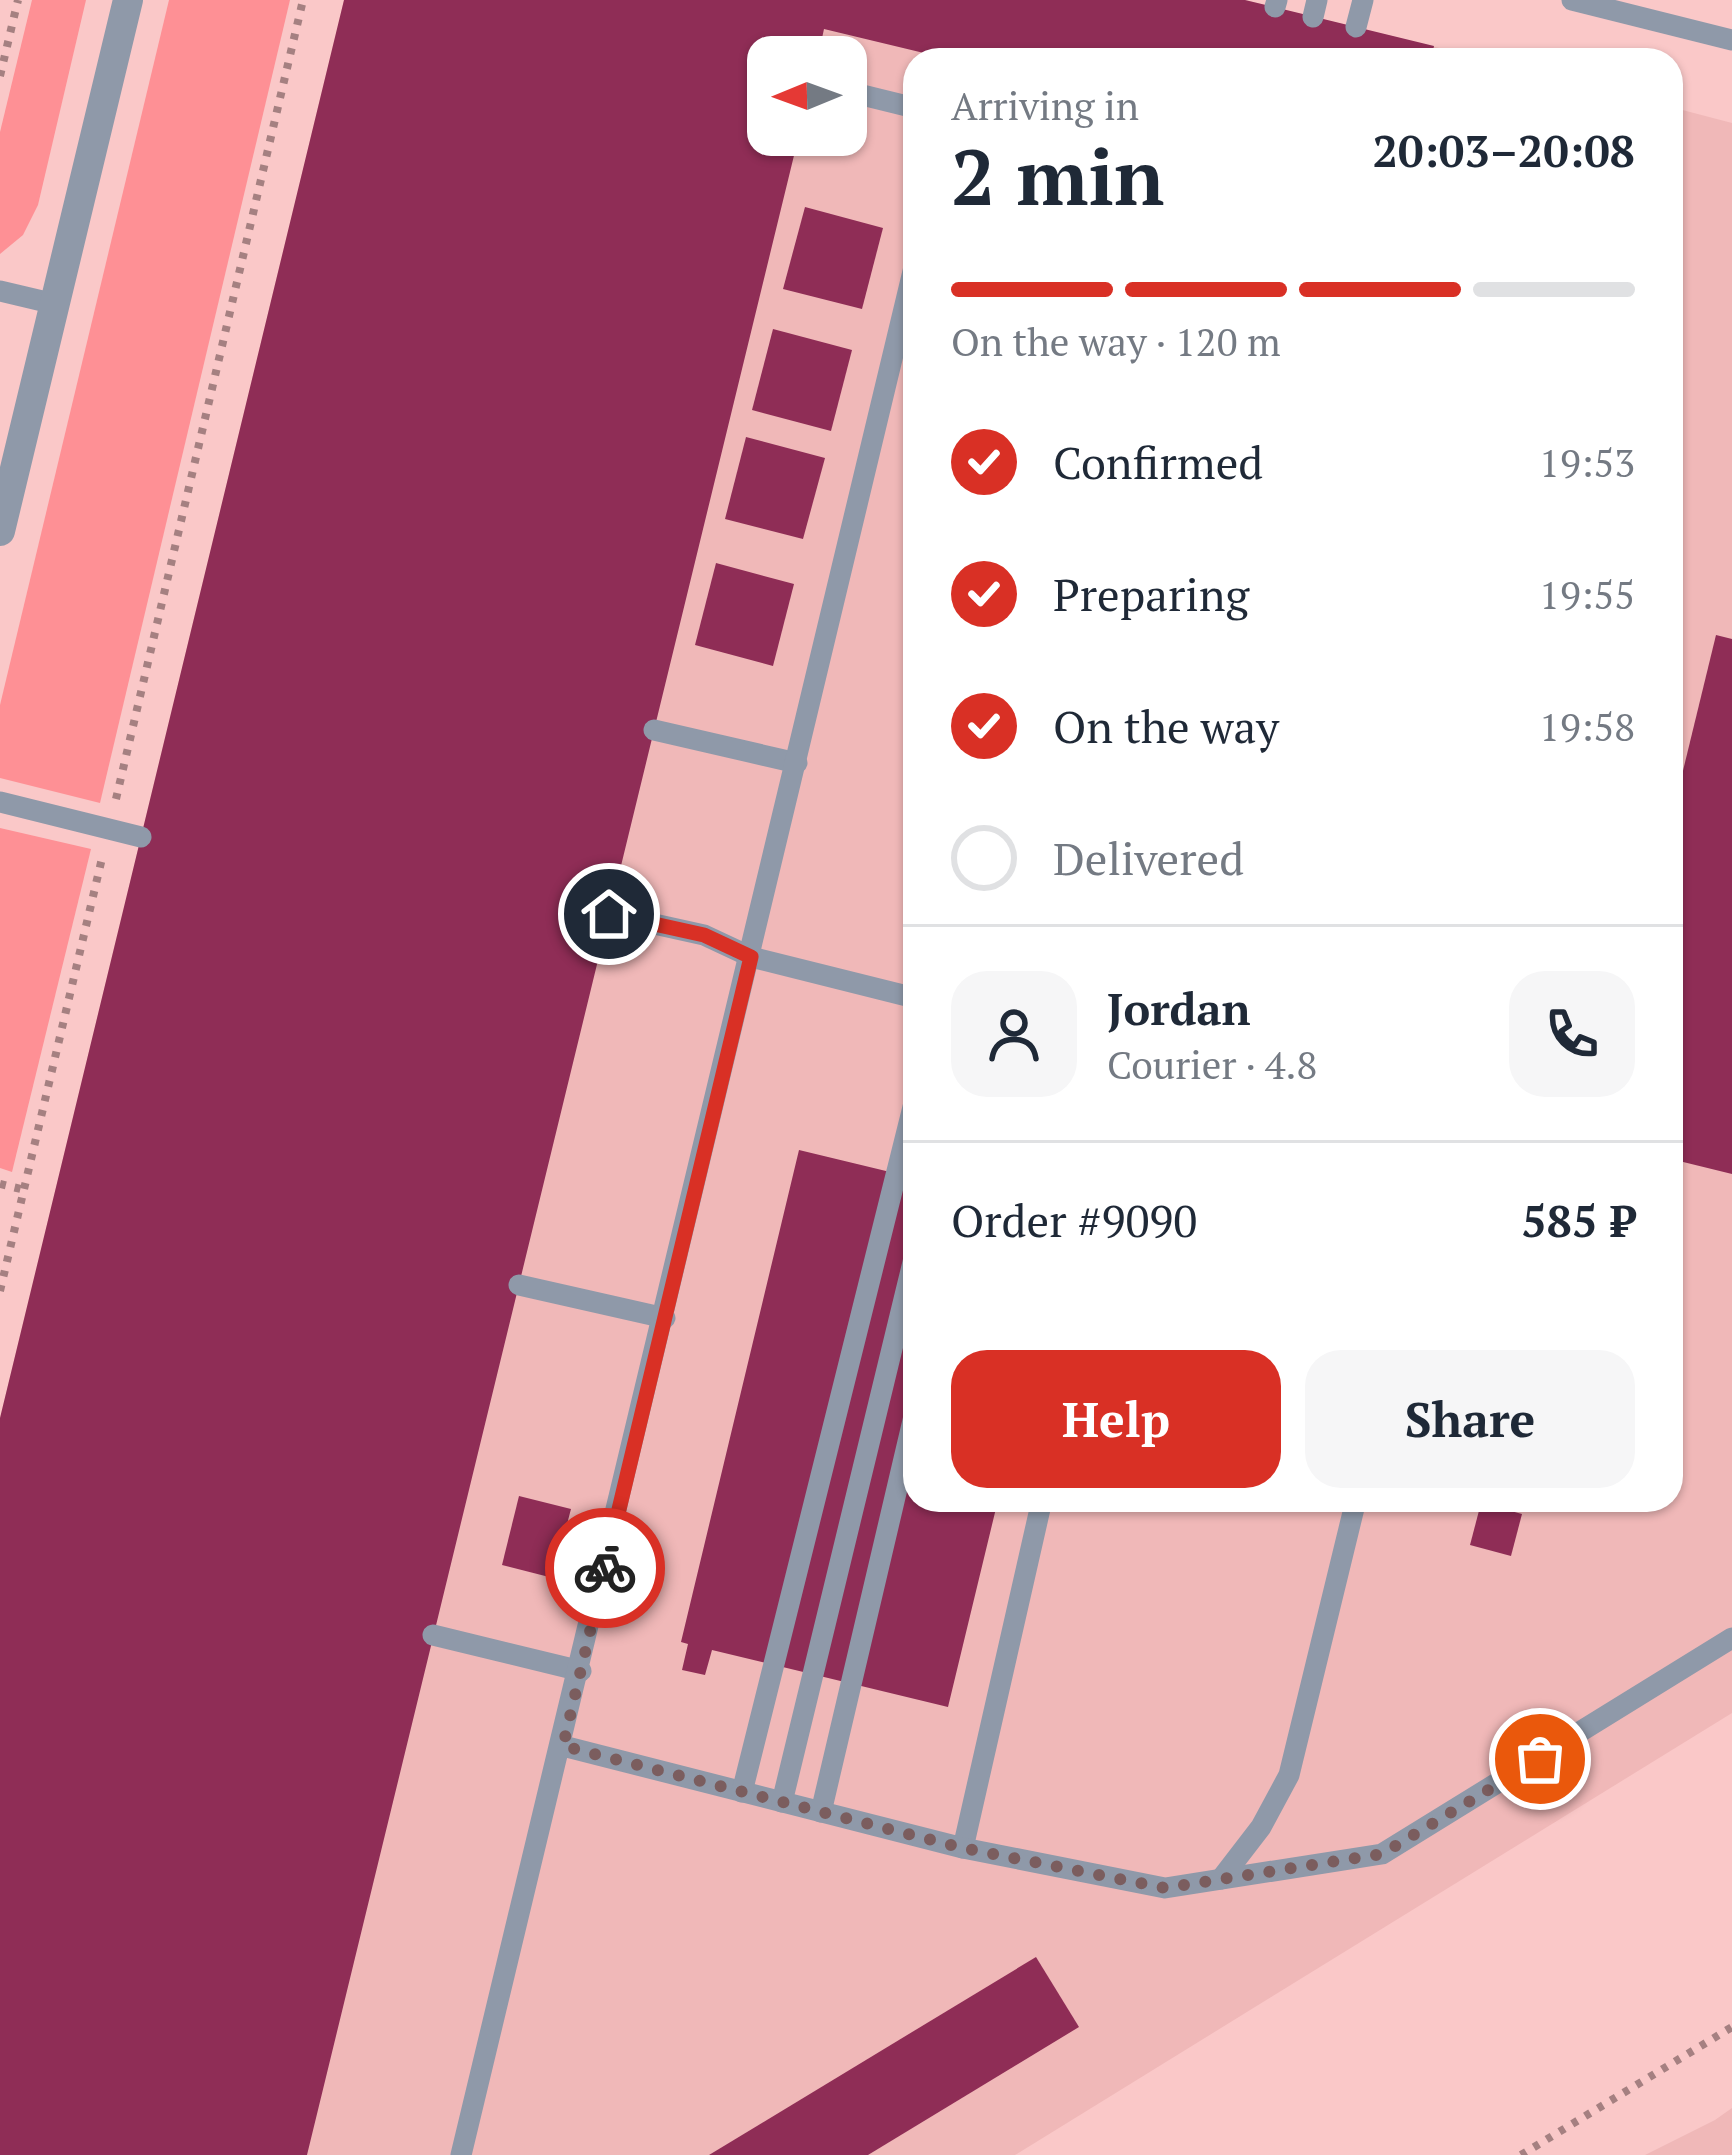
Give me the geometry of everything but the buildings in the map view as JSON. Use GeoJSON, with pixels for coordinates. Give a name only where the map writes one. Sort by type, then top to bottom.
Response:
{"type":"FeatureCollection","features":[{"type":"Feature","properties":{"kind":"street"},"geometry":{"type":"LineString","coordinates":[[0,531],[128,0]]}},
{"type":"Feature","properties":{"kind":"lane"},"geometry":{"type":"LineString","coordinates":[[1356,27],[1363,0]]}},
{"type":"Feature","properties":{"kind":"lane"},"geometry":{"type":"LineString","coordinates":[[1572,0],[1732,40]]}},
{"type":"Feature","properties":{"kind":"lane"},"geometry":{"type":"LineString","coordinates":[[867,96],[903,105]]}},
{"type":"Feature","properties":{"kind":"lane"},"geometry":{"type":"LineString","coordinates":[[0,291],[55,304]]}},
{"type":"Feature","properties":{"kind":"lane"},"geometry":{"type":"LineString","coordinates":[[461,2155],[563,1746],[903,314]]}},
{"type":"Feature","properties":{"kind":"lane"},"geometry":{"type":"LineString","coordinates":[[654,730],[797,764]]}},
{"type":"Feature","properties":{"kind":"lane"},"geometry":{"type":"LineString","coordinates":[[0,802],[141,837]]}},
{"type":"Feature","properties":{"kind":"lane"},"geometry":{"type":"LineString","coordinates":[[609,914],[704,935],[751,957],[903,995]]}},
{"type":"Feature","properties":{"kind":"lane"},"geometry":{"type":"LineString","coordinates":[[742,1792],[903,1147]]}},
{"type":"Feature","properties":{"kind":"lane"},"geometry":{"type":"LineString","coordinates":[[519,1285],[665,1318]]}},
{"type":"Feature","properties":{"kind":"lane"},"geometry":{"type":"LineString","coordinates":[[782,1802],[903,1303]]}},
{"type":"Feature","properties":{"kind":"lane"},"geometry":{"type":"LineString","coordinates":[[821,1812],[903,1463]]}},
{"type":"Feature","properties":{"kind":"lane"},"geometry":{"type":"LineString","coordinates":[[963,1848],[1039,1512]]}},
{"type":"Feature","properties":{"kind":"lane"},"geometry":{"type":"LineString","coordinates":[[1221,1880],[1262,1827],[1289,1774],[1353,1512]]}},
{"type":"Feature","properties":{"kind":"lane"},"geometry":{"type":"LineString","coordinates":[[433,1635],[581,1671]]}},
{"type":"Feature","properties":{"kind":"lane"},"geometry":{"type":"LineString","coordinates":[[563,1746],[963,1848],[1165,1888],[1382,1854],[1732,1638]]}},
{"type":"Feature","properties":{"kind":"path"},"geometry":{"type":"LineString","coordinates":[[0,76],[18,0]]}},
{"type":"Feature","properties":{"kind":"path"},"geometry":{"type":"LineString","coordinates":[[0,1292],[303,0]]}},
{"type":"Feature","properties":{"kind":"path"},"geometry":{"type":"LineString","coordinates":[[0,1184],[25,1190]]}},
{"type":"Feature","properties":{"kind":"path"},"geometry":{"type":"LineString","coordinates":[[1521,2155],[1732,2026]]}},
{"type":"Feature","properties":{"kind":"shaded area"},"geometry":{"type":"Polygon","coordinates":[[[32,0],[86,0],[38,205],[23,235],[0,254],[0,132],[32,0]]]}},
{"type":"Feature","properties":{"kind":"shaded area"},"geometry":{"type":"Polygon","coordinates":[[[169,0],[290,0],[100,803],[0,778],[0,705],[169,0]]]}},
{"type":"Feature","properties":{"kind":"shaded area"},"geometry":{"type":"Polygon","coordinates":[[[344,0],[1245,0],[1439,48],[903,48],[903,1512],[1683,1512],[1683,110],[1732,123],[1732,1713],[1015,2155],[0,2155],[0,1418],[344,0]]]}},
{"type":"Feature","properties":{"kind":"shaded area"},"geometry":{"type":"Polygon","coordinates":[[[0,828],[91,849],[12,1172],[0,1168],[0,828]]]}},
{"type":"Feature","properties":{"kind":"shaded area"},"geometry":{"type":"Polygon","coordinates":[[[1732,2108],[1732,2155],[1645,2155],[1715,2120],[1732,2108]]]}},
{"type":"Feature","properties":{"kind":"way so far"},"geometry":{"type":"LineString","coordinates":[[605,1568],[563,1746],[963,1848],[1165,1888],[1221,1880],[1382,1854],[1540,1759]]}},
{"type":"Feature","properties":{"kind":"route"},"geometry":{"type":"LineString","coordinates":[[605,1568],[751,957],[704,935],[609,914]]}}]}
